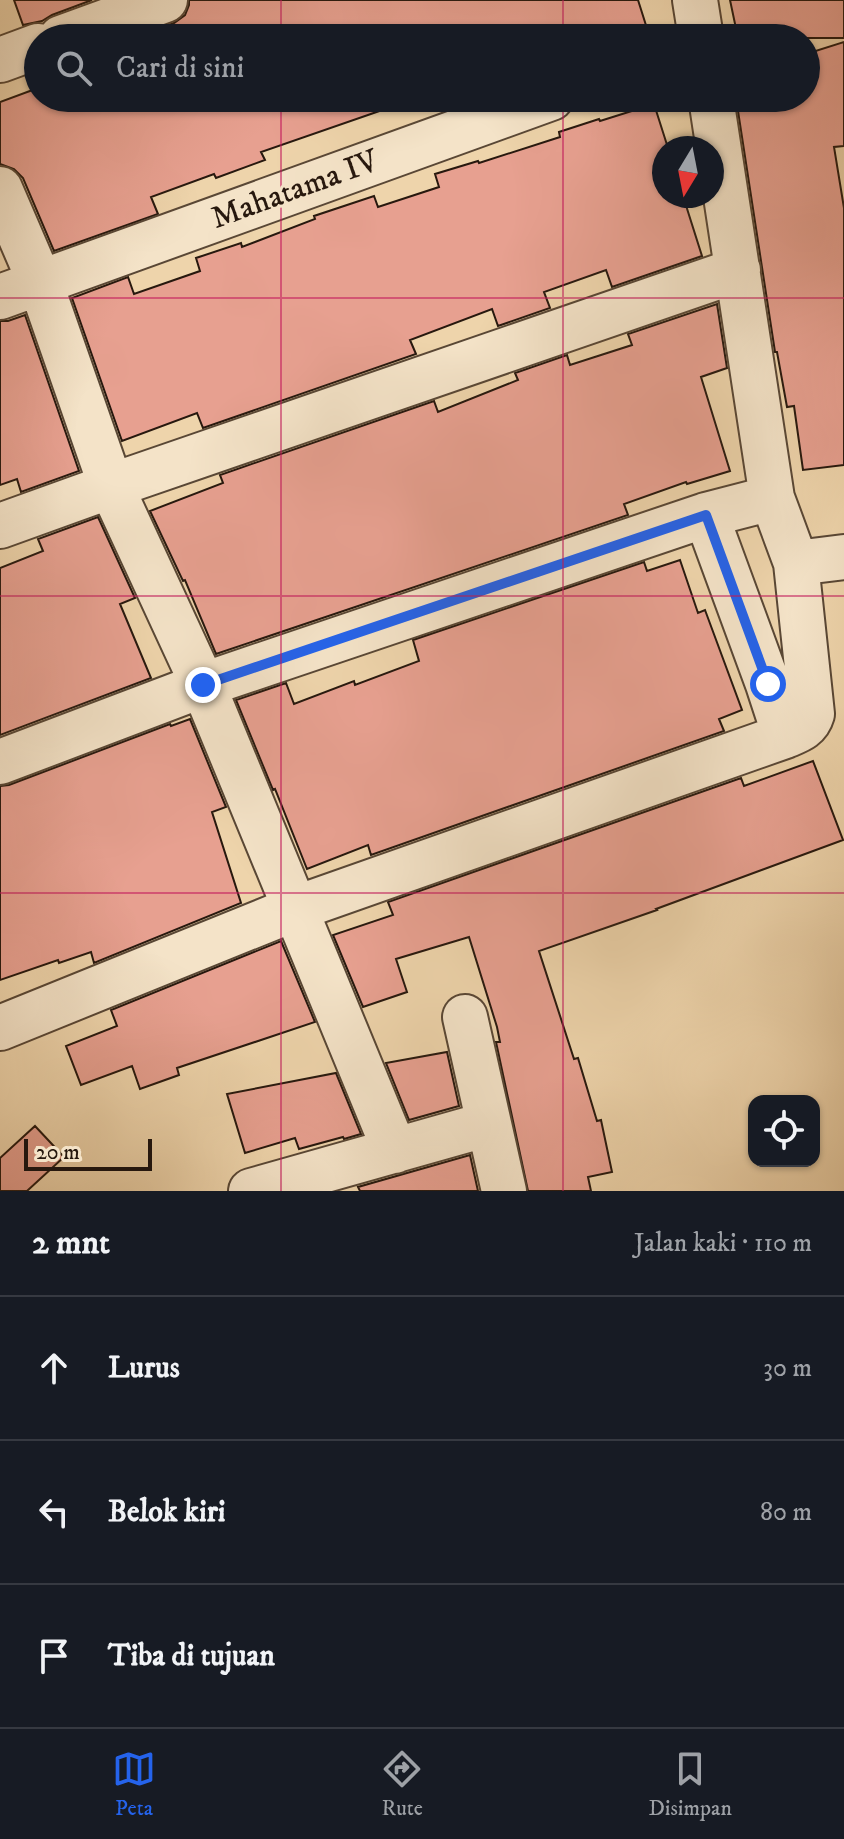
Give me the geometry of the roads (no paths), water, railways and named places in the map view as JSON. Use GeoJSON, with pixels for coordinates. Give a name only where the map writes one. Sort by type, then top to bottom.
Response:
{"type":"FeatureCollection","features":[{"type":"Feature","properties":{"kind":"street"},"geometry":{"type":"LineString","coordinates":[[99,24],[165,0]]}},
{"type":"Feature","properties":{"kind":"street"},"geometry":{"type":"LineString","coordinates":[[695,0],[699,24]]}},
{"type":"Feature","properties":{"kind":"street"},"geometry":{"type":"LineString","coordinates":[[0,60],[24,51]]}},
{"type":"Feature","properties":{"kind":"street","name":"Mahatama IV"},"geometry":{"type":"LineString","coordinates":[[0,297],[512,112]]}},
{"type":"Feature","properties":{"kind":"street"},"geometry":{"type":"LineString","coordinates":[[3,1026],[294,909],[785,736],[802,729],[809,722],[812,714],[796,563],[772,498],[713,112]]}},
{"type":"Feature","properties":{"kind":"street"},"geometry":{"type":"LineString","coordinates":[[0,189],[40,282],[111,486],[203,685],[395,1151]]}},
{"type":"Feature","properties":{"kind":"street"},"geometry":{"type":"LineString","coordinates":[[0,526],[738,270]]}},
{"type":"Feature","properties":{"kind":"street"},"geometry":{"type":"LineString","coordinates":[[0,762],[203,685],[706,515],[772,498]]}},
{"type":"Feature","properties":{"kind":"street"},"geometry":{"type":"LineString","coordinates":[[706,515],[785,736]]}},
{"type":"Feature","properties":{"kind":"street"},"geometry":{"type":"LineString","coordinates":[[796,563],[844,557]]}},
{"type":"Feature","properties":{"kind":"street"},"geometry":{"type":"LineString","coordinates":[[465,1017],[504,1191]]}},
{"type":"Feature","properties":{"kind":"street"},"geometry":{"type":"LineString","coordinates":[[251,1191],[488,1124]]}}]}
